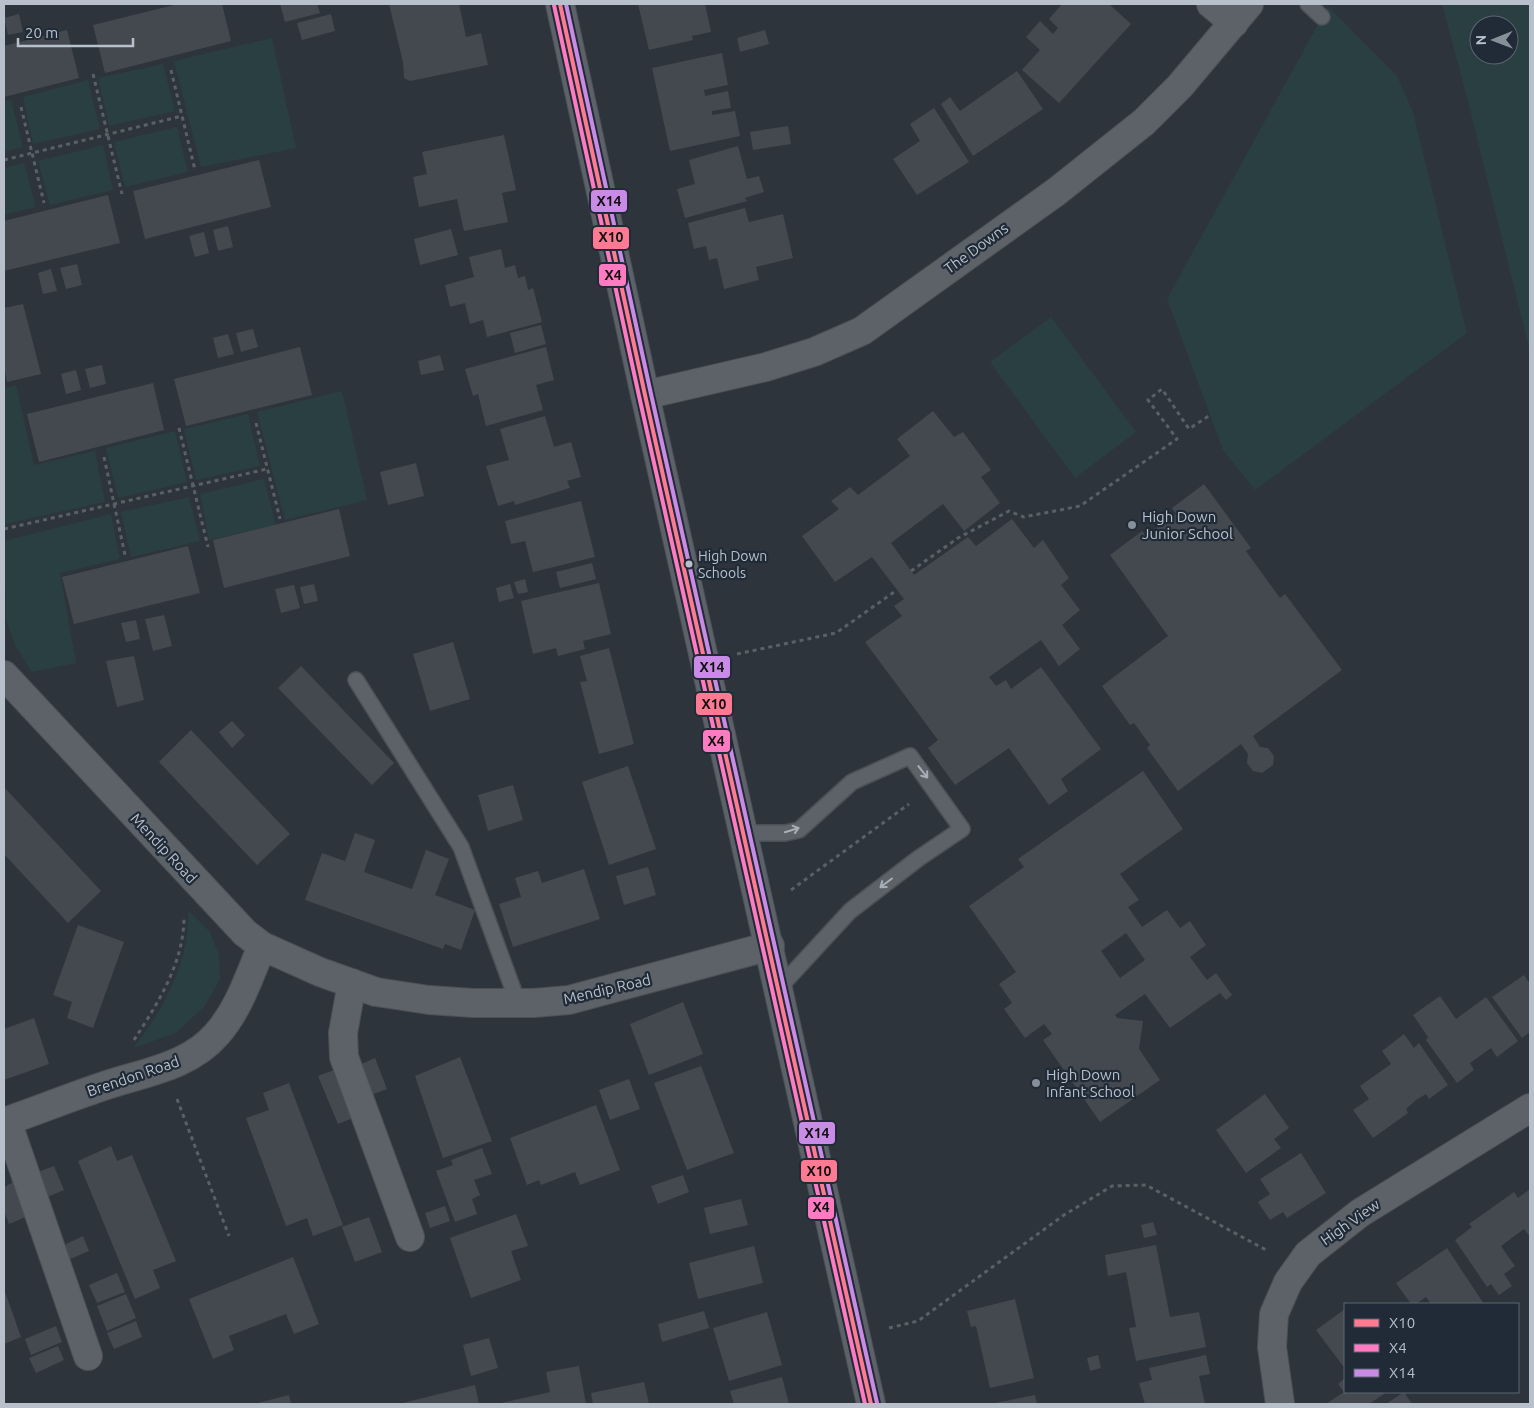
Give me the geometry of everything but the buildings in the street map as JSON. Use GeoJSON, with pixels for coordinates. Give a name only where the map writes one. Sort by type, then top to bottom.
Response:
{"type":"FeatureCollection","features":[{"type":"Feature","properties":{"kind":"street"},"geometry":{"type":"LineString","coordinates":[[560,4],[644,395],[770,946],[871,1404]]}},
{"type":"Feature","properties":{"kind":"street"},"geometry":{"type":"LineString","coordinates":[[1211,4],[1242,13]]}},
{"type":"Feature","properties":{"kind":"street","name":"The Downs"},"geometry":{"type":"LineString","coordinates":[[644,395],[766,367],[814,352],[862,331],[1056,192],[1114,147],[1163,105],[1242,13]]}},
{"type":"Feature","properties":{"kind":"street","name":"Mendip Road"},"geometry":{"type":"LineString","coordinates":[[4,675],[225,914],[262,946],[320,972],[376,992],[430,1000],[518,1003],[552,1002],[585,996],[770,946]]}},
{"type":"Feature","properties":{"kind":"street","name":"Brendon Road"},"geometry":{"type":"LineString","coordinates":[[88,1356],[5,1122],[103,1086],[165,1068],[198,1051],[217,1035],[237,1005],[262,946]]}},
{"type":"Feature","properties":{"kind":"street"},"geometry":{"type":"LineString","coordinates":[[352,983],[343,1033],[344,1057],[410,1237]]}},
{"type":"Feature","properties":{"kind":"street","name":"High View"},"geometry":{"type":"LineString","coordinates":[[1280,1404],[1273,1361],[1273,1323],[1279,1300],[1297,1267],[1322,1241],[1354,1217],[1530,1108]]}},
{"type":"Feature","properties":{"kind":"lane"},"geometry":{"type":"LineString","coordinates":[[1308,4],[1322,17]]}},
{"type":"Feature","properties":{"kind":"lane"},"geometry":{"type":"LineString","coordinates":[[356,680],[461,847],[518,1003]]}},
{"type":"Feature","properties":{"kind":"lane"},"geometry":{"type":"LineString","coordinates":[[744,833],[785,833],[799,830],[852,782],[910,756],[934,785],[962,829],[919,858],[850,911],[779,988]]}},
{"type":"Feature","properties":{"kind":"path"},"geometry":{"type":"LineString","coordinates":[[171,70],[195,170]]}},
{"type":"Feature","properties":{"kind":"path"},"geometry":{"type":"LineString","coordinates":[[93,74],[122,194]]}},
{"type":"Feature","properties":{"kind":"path"},"geometry":{"type":"LineString","coordinates":[[21,107],[44,203]]}},
{"type":"Feature","properties":{"kind":"path"},"geometry":{"type":"LineString","coordinates":[[4,160],[182,116]]}},
{"type":"Feature","properties":{"kind":"path"},"geometry":{"type":"LineString","coordinates":[[911,571],[958,538],[1009,511],[1024,517],[1080,506],[1177,439],[1148,400],[1162,388],[1190,429],[1210,415]]}},
{"type":"Feature","properties":{"kind":"path"},"geometry":{"type":"LineString","coordinates":[[256,423],[280,519]]}},
{"type":"Feature","properties":{"kind":"path"},"geometry":{"type":"LineString","coordinates":[[179,428],[208,547]]}},
{"type":"Feature","properties":{"kind":"path"},"geometry":{"type":"LineString","coordinates":[[104,457],[125,555]]}},
{"type":"Feature","properties":{"kind":"path"},"geometry":{"type":"LineString","coordinates":[[4,529],[267,469]]}},
{"type":"Feature","properties":{"kind":"path"},"geometry":{"type":"LineString","coordinates":[[705,661],[836,633],[897,590]]}},
{"type":"Feature","properties":{"kind":"path"},"geometry":{"type":"LineString","coordinates":[[762,911],[934,785]]}},
{"type":"Feature","properties":{"kind":"path"},"geometry":{"type":"LineString","coordinates":[[134,1041],[164,993],[179,956],[184,929],[182,868]]}},
{"type":"Feature","properties":{"kind":"path"},"geometry":{"type":"LineString","coordinates":[[165,1068],[229,1236]]}},
{"type":"Feature","properties":{"kind":"path"},"geometry":{"type":"LineString","coordinates":[[857,1335],[918,1321],[1064,1214],[1112,1186],[1146,1185],[1297,1267]]}},
{"type":"Feature","properties":{"kind":"green space"},"geometry":{"type":"Polygon","coordinates":[[[1442,4],[1530,4],[1530,352],[1468,101],[1442,4]]]}},
{"type":"Feature","properties":{"kind":"green space"},"geometry":{"type":"Polygon","coordinates":[[[1328,6],[1397,76],[1413,112],[1467,333],[1255,490],[1223,450],[1167,299],[1328,6]]]}},
{"type":"Feature","properties":{"kind":"green space"},"geometry":{"type":"Polygon","coordinates":[[[272,38],[296,148],[201,167],[174,61],[272,38]]]}},
{"type":"Feature","properties":{"kind":"green space"},"geometry":{"type":"Polygon","coordinates":[[[163,64],[175,111],[109,126],[98,78],[163,64]]]}},
{"type":"Feature","properties":{"kind":"green space"},"geometry":{"type":"Polygon","coordinates":[[[88,80],[100,129],[33,144],[23,97],[88,80]]]}},
{"type":"Feature","properties":{"kind":"green space"},"geometry":{"type":"Polygon","coordinates":[[[11,100],[23,147],[4,152],[4,101],[11,100]]]}},
{"type":"Feature","properties":{"kind":"green space"},"geometry":{"type":"Polygon","coordinates":[[[177,127],[188,172],[125,187],[114,142],[177,127]]]}},
{"type":"Feature","properties":{"kind":"green space"},"geometry":{"type":"Polygon","coordinates":[[[103,145],[113,190],[50,205],[38,161],[103,145]]]}},
{"type":"Feature","properties":{"kind":"green space"},"geometry":{"type":"Polygon","coordinates":[[[24,163],[36,207],[4,215],[4,168],[24,163]]]}},
{"type":"Feature","properties":{"kind":"green space"},"geometry":{"type":"Polygon","coordinates":[[[1051,317],[1136,432],[1075,478],[990,362],[1051,317]]]}},
{"type":"Feature","properties":{"kind":"green space"},"geometry":{"type":"Polygon","coordinates":[[[16,385],[34,465],[95,451],[105,502],[4,524],[4,388],[16,385]]]}},
{"type":"Feature","properties":{"kind":"green space"},"geometry":{"type":"Polygon","coordinates":[[[342,391],[367,500],[285,520],[257,412],[342,391]]]}},
{"type":"Feature","properties":{"kind":"green space"},"geometry":{"type":"Polygon","coordinates":[[[248,414],[260,466],[196,480],[184,429],[248,414]]]}},
{"type":"Feature","properties":{"kind":"green space"},"geometry":{"type":"Polygon","coordinates":[[[175,431],[187,482],[118,498],[106,448],[175,431]]]}},
{"type":"Feature","properties":{"kind":"green space"},"geometry":{"type":"Polygon","coordinates":[[[264,479],[276,525],[209,540],[200,494],[264,479]]]}},
{"type":"Feature","properties":{"kind":"green space"},"geometry":{"type":"Polygon","coordinates":[[[189,497],[200,541],[131,557],[121,512],[189,497]]]}},
{"type":"Feature","properties":{"kind":"green space"},"geometry":{"type":"Polygon","coordinates":[[[111,514],[120,559],[60,573],[76,663],[32,672],[15,645],[6,620],[4,541],[111,514]]]}},
{"type":"Feature","properties":{"kind":"green space"},"geometry":{"type":"Polygon","coordinates":[[[188,910],[210,932],[219,955],[220,979],[204,1007],[176,1033],[133,1048],[155,1018],[173,984],[185,947],[188,910]]]}},
{"type":"Feature","properties":{"kind":"transit line","name":"X10"},"geometry":{"type":"LineString","coordinates":[[560,4],[645,395],[871,1404]]}},
{"type":"Feature","properties":{"kind":"transit line","name":"X14"},"geometry":{"type":"LineString","coordinates":[[566,4],[651,394],[877,1403]]}},
{"type":"Feature","properties":{"kind":"transit line","name":"X4"},"geometry":{"type":"LineString","coordinates":[[554,5],[639,396],[865,1404]]}},
{"type":"Feature","properties":{"kind":"place","name":"High Down Junior School"},"geometry":{"type":"Point","coordinates":[1132,525]}},
{"type":"Feature","properties":{"kind":"place","name":"High Down Schools"},"geometry":{"type":"Point","coordinates":[689,564]}},
{"type":"Feature","properties":{"kind":"place","name":"High Down Infant School"},"geometry":{"type":"Point","coordinates":[1036,1083]}}]}
